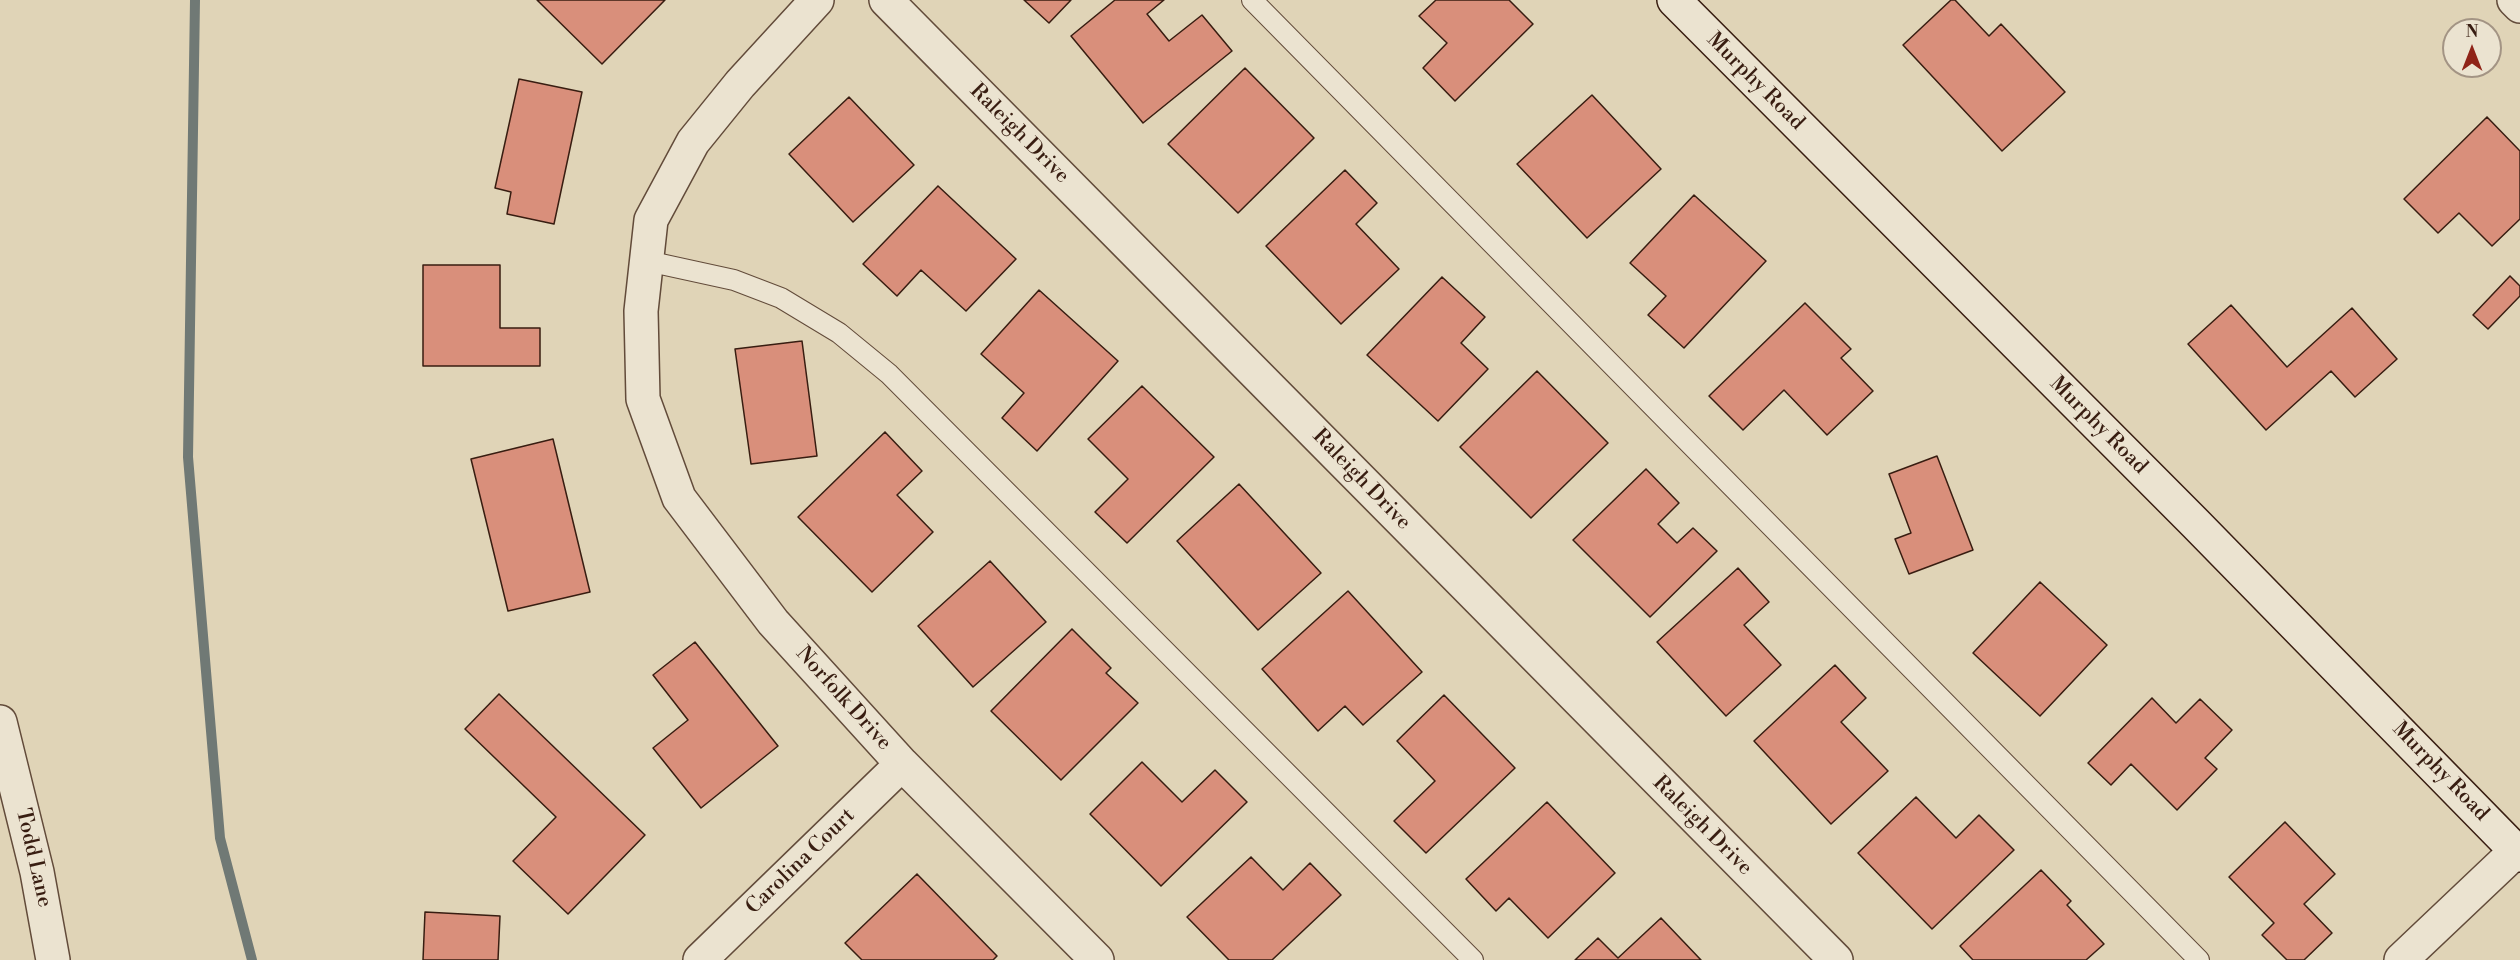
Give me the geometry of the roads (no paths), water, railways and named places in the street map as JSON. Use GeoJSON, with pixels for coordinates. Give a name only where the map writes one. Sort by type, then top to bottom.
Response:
{"type":"FeatureCollection","features":[{"type":"Feature","properties":{"kind":"street","name":"Norfolk Drive"},"geometry":{"type":"LineString","coordinates":[[818,0],[740,84],[693,142],[651,220],[640,311],[643,399],[679,498],[773,622],[902,764],[1088,957]]}},
{"type":"Feature","properties":{"kind":"street","name":"Raleigh Drive"},"geometry":{"type":"LineString","coordinates":[[886,0],[1836,960]]}},
{"type":"Feature","properties":{"kind":"street","name":"Murphy Road"},"geometry":{"type":"LineString","coordinates":[[1674,0],[2195,523],[2518,853]]}},
{"type":"Feature","properties":{"kind":"street"},"geometry":{"type":"LineString","coordinates":[[2514,0],[2520,6]]}},
{"type":"Feature","properties":{"kind":"street","name":"Todd Lane"},"geometry":{"type":"LineString","coordinates":[[0,722],[36,872],[53,960]]}},
{"type":"Feature","properties":{"kind":"street","name":"Carolina Court"},"geometry":{"type":"LineString","coordinates":[[700,960],[902,764]]}},
{"type":"Feature","properties":{"kind":"street"},"geometry":{"type":"LineString","coordinates":[[2401,960],[2518,853]]}},
{"type":"Feature","properties":{"kind":"lane"},"geometry":{"type":"LineString","coordinates":[[1252,0],[2199,960]]}},
{"type":"Feature","properties":{"kind":"lane"},"geometry":{"type":"LineString","coordinates":[[647,261],[734,280],[782,298],[839,333],[889,374],[1473,960]]}},
{"type":"Feature","properties":{"kind":"waterway"},"geometry":{"type":"LineString","coordinates":[[195,0],[188,457],[220,838],[252,960]]}}]}
